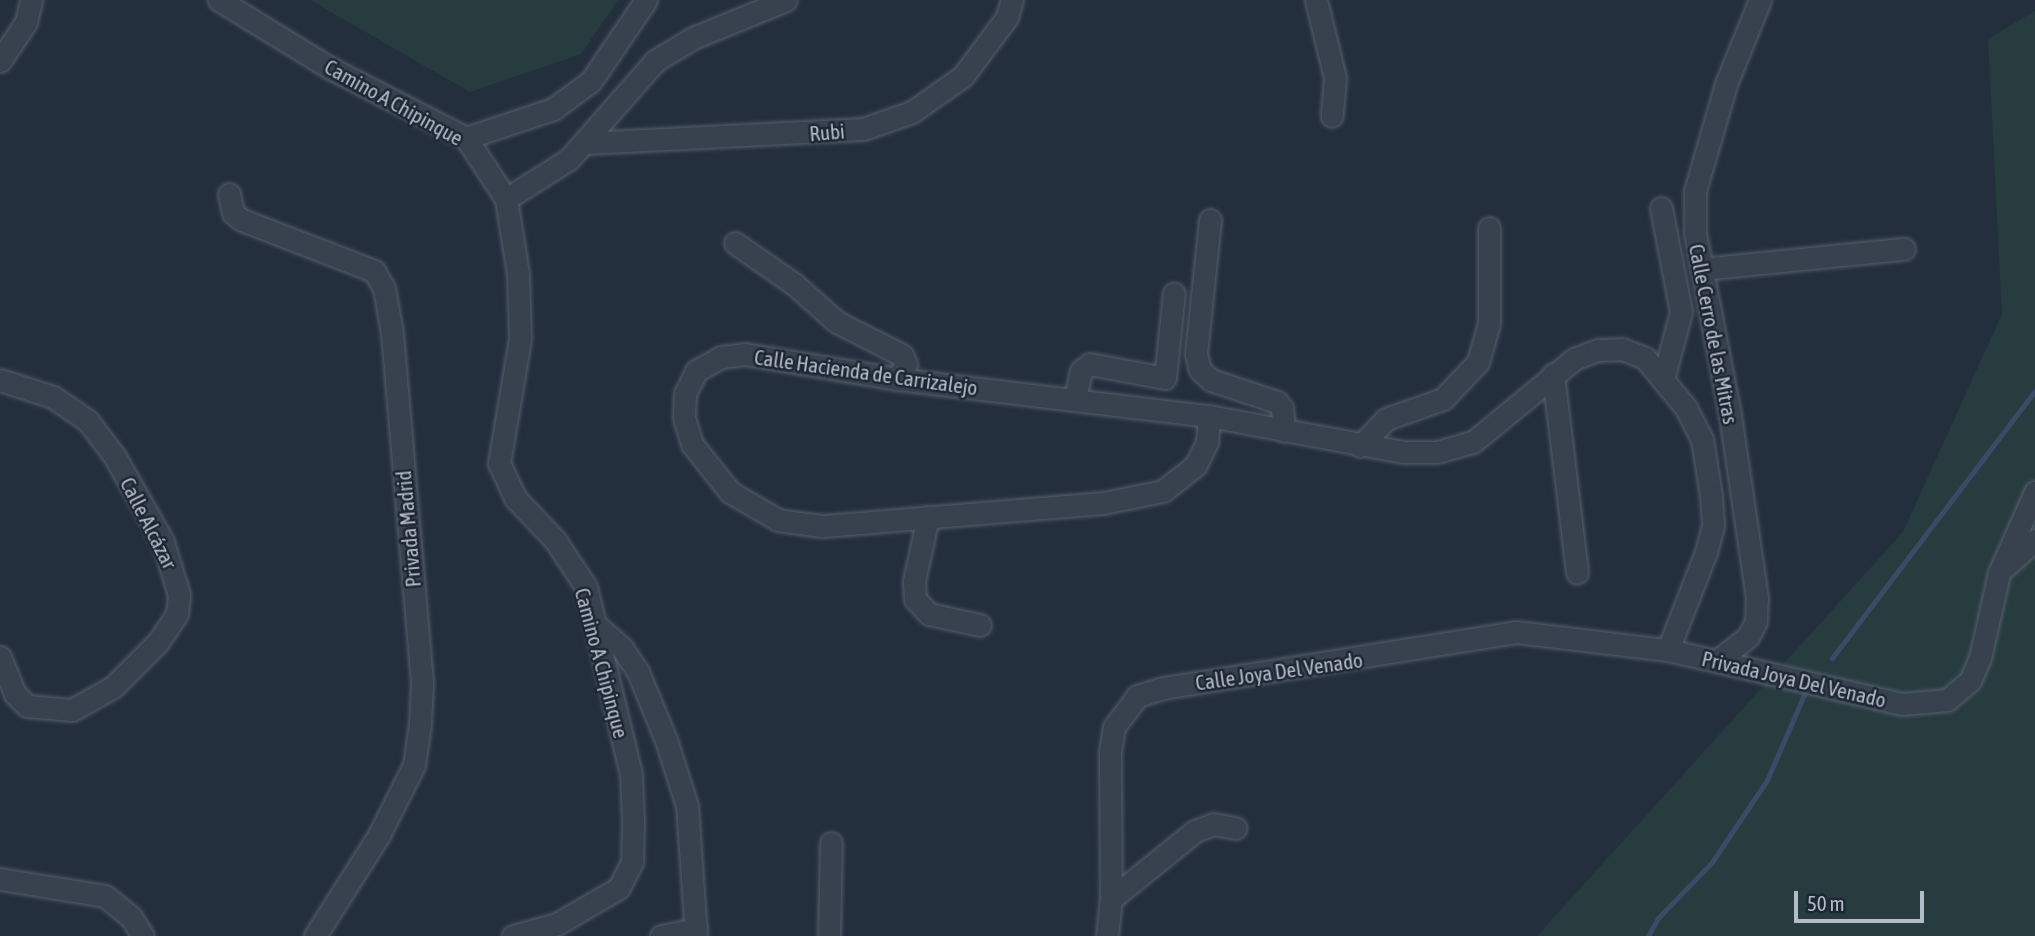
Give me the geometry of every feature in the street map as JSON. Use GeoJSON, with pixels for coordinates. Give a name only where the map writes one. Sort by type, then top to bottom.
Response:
{"type":"FeatureCollection","features":[{"type":"Feature","properties":{"kind":"street"},"geometry":{"type":"LineString","coordinates":[[0,61],[26,22],[32,0]]}},
{"type":"Feature","properties":{"kind":"street","name":"Camino A Chipinque"},"geometry":{"type":"LineString","coordinates":[[219,0],[330,68],[466,138],[506,199],[518,274],[520,339],[499,463],[516,499],[555,540],[586,587],[631,775],[632,862],[619,888],[587,910],[513,936]]}},
{"type":"Feature","properties":{"kind":"street"},"geometry":{"type":"LineString","coordinates":[[466,138],[533,118],[591,81],[646,0]]}},
{"type":"Feature","properties":{"kind":"street"},"geometry":{"type":"LineString","coordinates":[[506,199],[586,143],[655,61],[693,38],[786,0]]}},
{"type":"Feature","properties":{"kind":"street","name":"Rubi"},"geometry":{"type":"LineString","coordinates":[[586,143],[780,137],[876,125],[912,112],[963,76],[1007,17],[1012,0]]}},
{"type":"Feature","properties":{"kind":"street"},"geometry":{"type":"LineString","coordinates":[[1316,0],[1335,78],[1332,116]]}},
{"type":"Feature","properties":{"kind":"street","name":"Calle Cerro de las Mitras"},"geometry":{"type":"LineString","coordinates":[[1717,661],[1748,637],[1756,621],[1757,598],[1730,415],[1695,233],[1695,191],[1726,83],[1760,0]]}},
{"type":"Feature","properties":{"kind":"street","name":"Privada Madrid"},"geometry":{"type":"LineString","coordinates":[[229,194],[233,213],[242,220],[373,271],[384,288],[392,333],[422,684],[420,724],[414,765],[373,846],[315,936]]}},
{"type":"Feature","properties":{"kind":"street"},"geometry":{"type":"LineString","coordinates":[[1661,208],[1681,312],[1663,379]]}},
{"type":"Feature","properties":{"kind":"street"},"geometry":{"type":"LineString","coordinates":[[1210,219],[1196,354],[1200,370],[1211,380],[1277,402],[1282,408],[1284,431]]}},
{"type":"Feature","properties":{"kind":"street"},"geometry":{"type":"LineString","coordinates":[[1360,446],[1386,419],[1443,399],[1478,362],[1489,323],[1489,228]]}},
{"type":"Feature","properties":{"kind":"street"},"geometry":{"type":"LineString","coordinates":[[735,243],[794,284],[837,322],[902,355],[906,364],[897,379]]}},
{"type":"Feature","properties":{"kind":"street"},"geometry":{"type":"LineString","coordinates":[[1702,269],[1904,249]]}},
{"type":"Feature","properties":{"kind":"street"},"geometry":{"type":"LineString","coordinates":[[1075,399],[1081,371],[1090,364],[1165,378],[1174,293]]}},
{"type":"Feature","properties":{"kind":"street","name":"Calle Hacienda de Carrizalejo"},"geometry":{"type":"LineString","coordinates":[[1209,416],[1206,443],[1196,465],[1163,491],[1103,503],[821,526],[778,520],[743,502],[713,476],[692,444],[684,418],[685,394],[696,371],[721,357],[777,356],[897,379],[1209,416],[1360,446],[1437,452],[1473,442],[1553,374],[1598,350],[1622,349],[1645,358],[1663,379],[1702,439],[1713,526],[1668,649]]}},
{"type":"Feature","properties":{"kind":"street"},"geometry":{"type":"LineString","coordinates":[[1553,374],[1577,573]]}},
{"type":"Feature","properties":{"kind":"street","name":"Calle Alcázar"},"geometry":{"type":"LineString","coordinates":[[0,380],[53,397],[88,421],[115,457],[163,542],[179,595],[177,614],[158,642],[113,687],[72,710],[27,706],[15,694],[0,657]]}},
{"type":"Feature","properties":{"kind":"street"},"geometry":{"type":"LineString","coordinates":[[1999,573],[2035,492]]}},
{"type":"Feature","properties":{"kind":"street"},"geometry":{"type":"LineString","coordinates":[[928,517],[914,581],[915,600],[929,614],[980,625]]}},
{"type":"Feature","properties":{"kind":"street"},"geometry":{"type":"LineString","coordinates":[[1999,573],[2035,540]]}},
{"type":"Feature","properties":{"kind":"street","name":"Privada Joya Del Venado"},"geometry":{"type":"LineString","coordinates":[[1668,649],[1902,704],[1948,700],[1970,681],[1980,658],[1999,573]]}},
{"type":"Feature","properties":{"kind":"street"},"geometry":{"type":"LineString","coordinates":[[597,626],[622,648],[638,672],[666,740],[687,806],[696,933],[662,936]]}},
{"type":"Feature","properties":{"kind":"street","name":"Calle Joya Del Venado"},"geometry":{"type":"LineString","coordinates":[[1107,936],[1111,899],[1110,752],[1114,727],[1137,696],[1163,688],[1516,632],[1668,649]]}},
{"type":"Feature","properties":{"kind":"street"},"geometry":{"type":"LineString","coordinates":[[1111,899],[1195,831],[1213,824],[1236,828]]}},
{"type":"Feature","properties":{"kind":"street"},"geometry":{"type":"LineString","coordinates":[[828,936],[831,843]]}},
{"type":"Feature","properties":{"kind":"street"},"geometry":{"type":"LineString","coordinates":[[0,879],[105,896],[131,917],[143,936]]}},
{"type":"Feature","properties":{"kind":"green space"},"geometry":{"type":"Polygon","coordinates":[[[310,0],[618,0],[581,54],[470,92],[310,0]]]}},
{"type":"Feature","properties":{"kind":"green space"},"geometry":{"type":"Polygon","coordinates":[[[2035,11],[2035,936],[1537,936],[1903,532],[2002,314],[1988,39],[2035,11]]]}},
{"type":"Feature","properties":{"kind":"waterway"},"geometry":{"type":"LineString","coordinates":[[1832,658],[2035,391]]}},
{"type":"Feature","properties":{"kind":"waterway"},"geometry":{"type":"LineString","coordinates":[[1648,936],[1658,918],[1712,862],[1767,780],[1804,695]]}}]}
